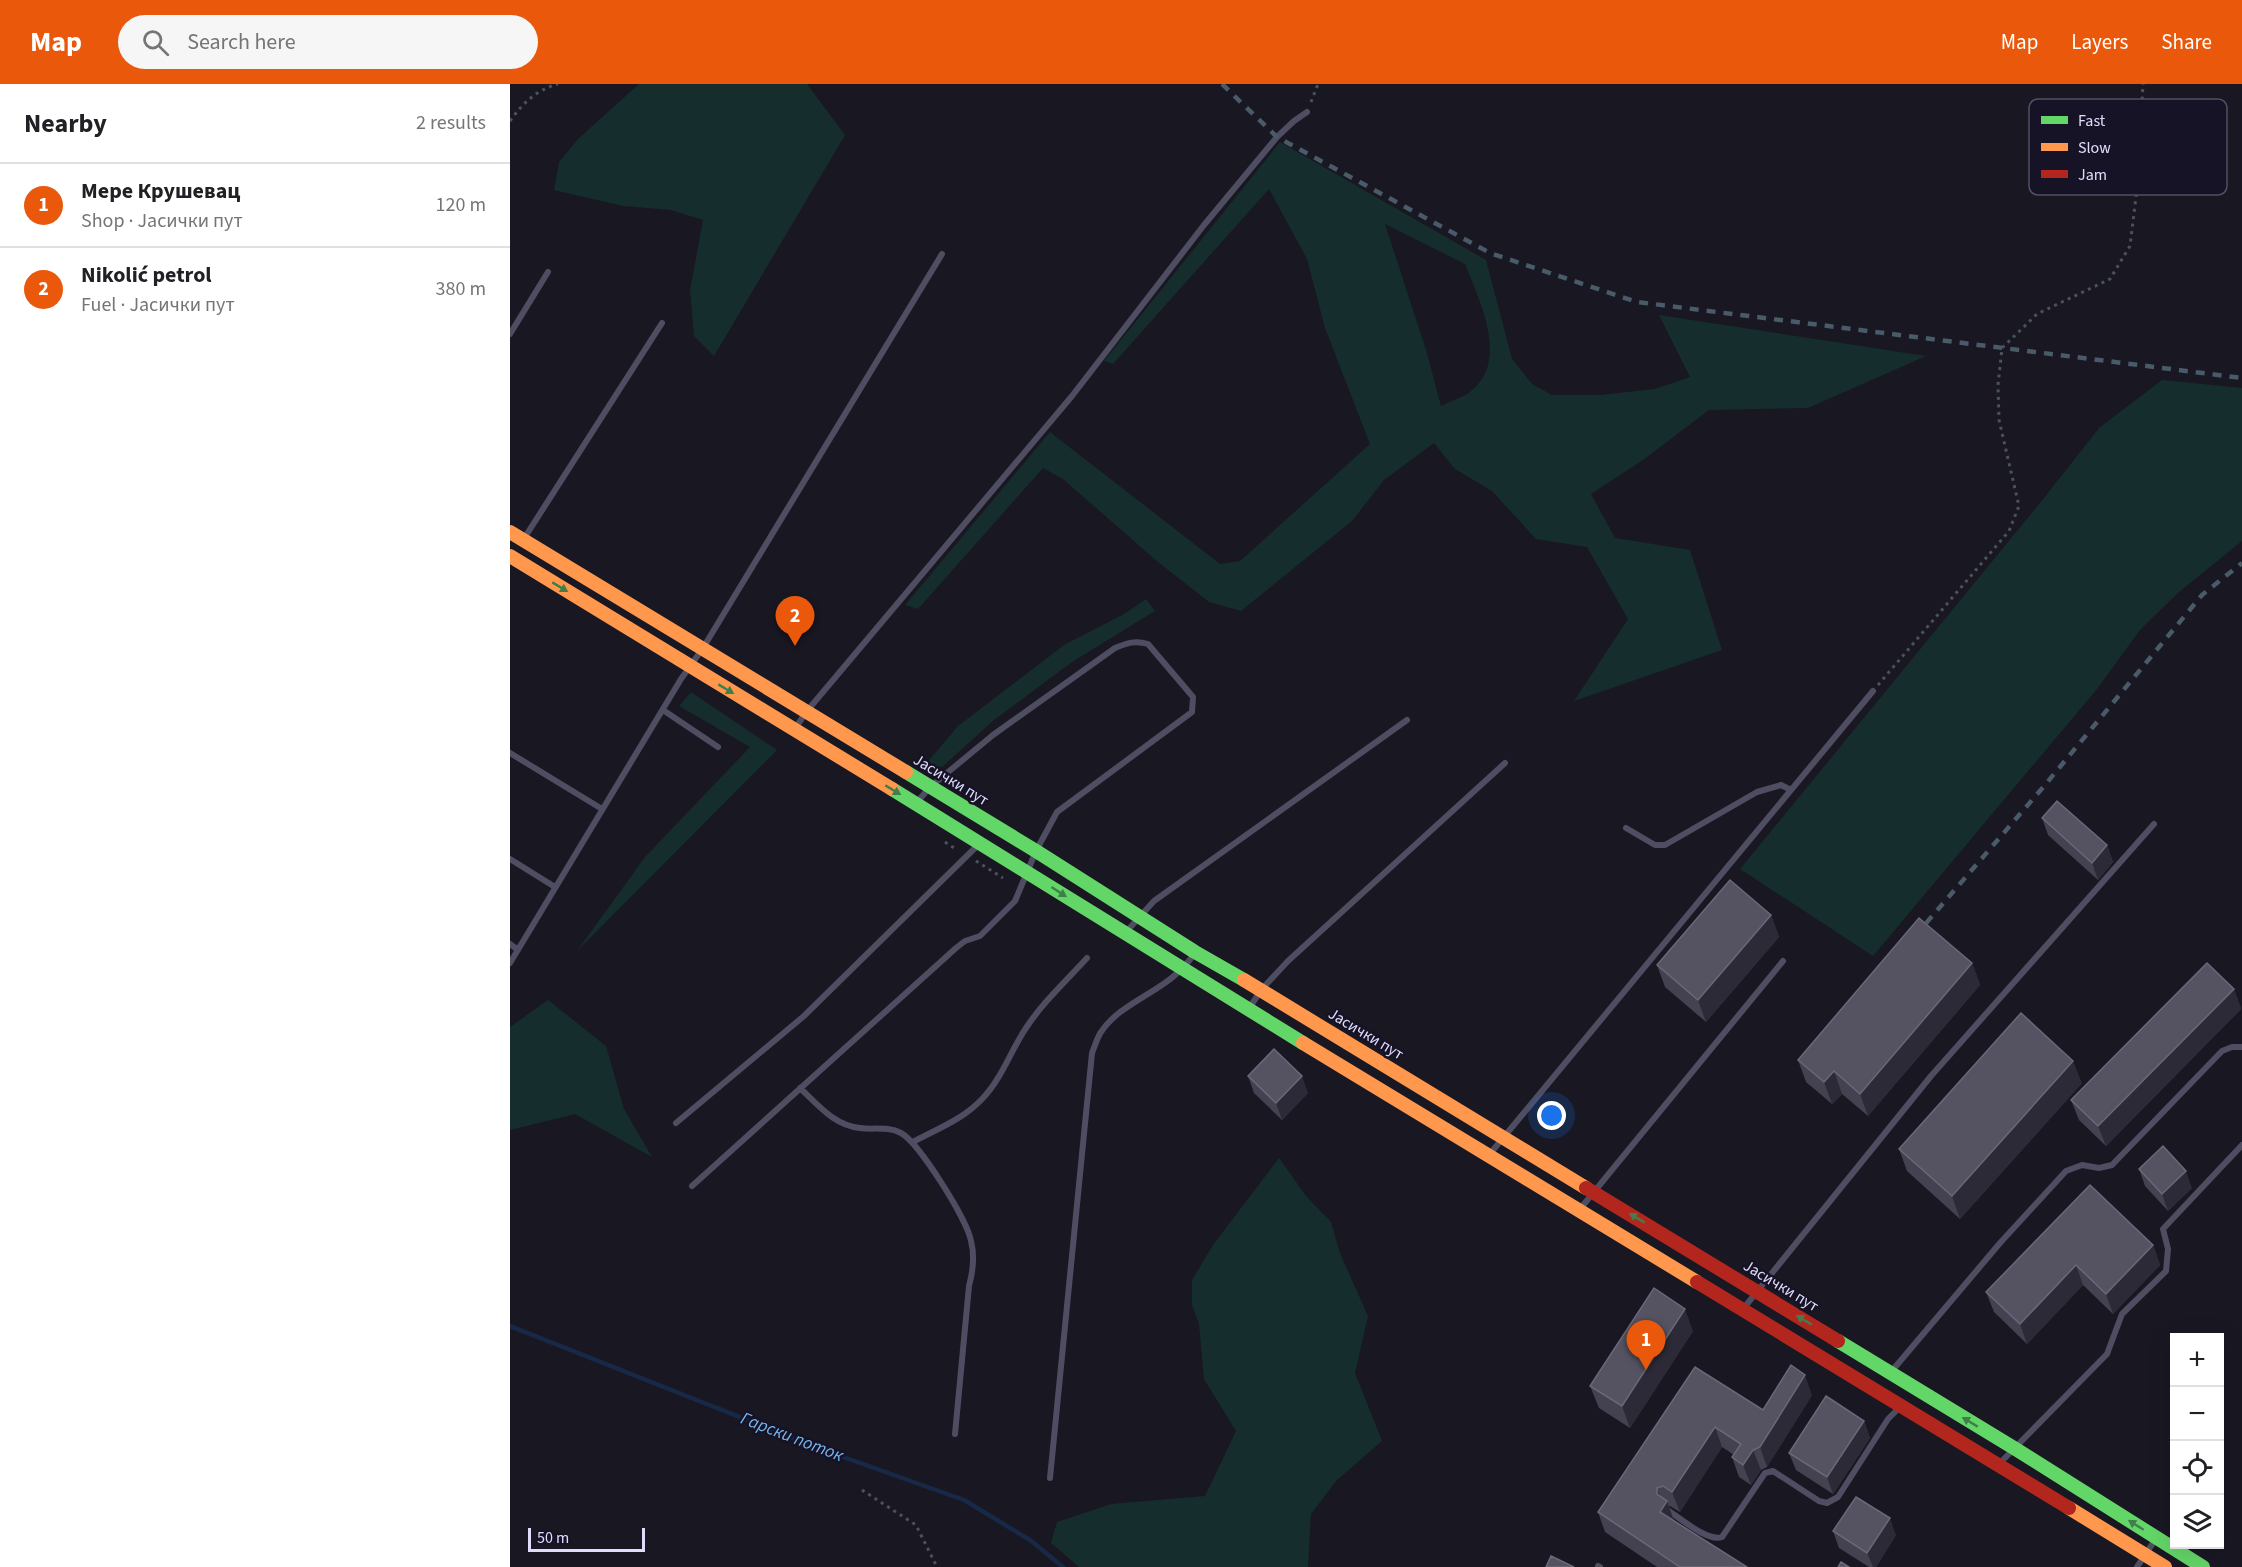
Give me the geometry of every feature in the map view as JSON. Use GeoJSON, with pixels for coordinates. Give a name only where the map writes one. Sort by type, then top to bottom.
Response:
{"type":"FeatureCollection","features":[{"type":"Feature","properties":{"kind":"main road","name":"Јасички пут"},"geometry":{"type":"LineString","coordinates":[[510,532],[1036,850],[1195,952],[1756,1290],[2203,1567]]}},
{"type":"Feature","properties":{"kind":"main road"},"geometry":{"type":"LineString","coordinates":[[510,556],[1027,871],[1124,934],[2165,1567]]}},
{"type":"Feature","properties":{"kind":"main road"},"geometry":{"type":"LineString","coordinates":[[1844,1371],[1856,1352]]}},
{"type":"Feature","properties":{"kind":"main road"},"geometry":{"type":"LineString","coordinates":[[1900,1406],[1920,1391]]}},
{"type":"Feature","properties":{"kind":"lane"},"geometry":{"type":"LineString","coordinates":[[794,730],[807,711],[1072,396],[1204,225],[1277,137],[1307,112]]}},
{"type":"Feature","properties":{"kind":"lane"},"geometry":{"type":"LineString","coordinates":[[510,963],[942,254]]}},
{"type":"Feature","properties":{"kind":"lane"},"geometry":{"type":"LineString","coordinates":[[510,334],[548,272]]}},
{"type":"Feature","properties":{"kind":"lane"},"geometry":{"type":"LineString","coordinates":[[523,540],[662,323]]}},
{"type":"Feature","properties":{"kind":"lane"},"geometry":{"type":"LineString","coordinates":[[692,1186],[956,948],[965,941],[980,936],[1015,901],[1036,850],[1058,812],[1192,712],[1193,697],[1148,644],[1138,641],[1115,648],[993,735],[930,788],[915,804]]}},
{"type":"Feature","properties":{"kind":"lane"},"geometry":{"type":"LineString","coordinates":[[1488,1155],[1873,691]]}},
{"type":"Feature","properties":{"kind":"lane"},"geometry":{"type":"LineString","coordinates":[[663,710],[718,747]]}},
{"type":"Feature","properties":{"kind":"lane"},"geometry":{"type":"LineString","coordinates":[[1124,934],[1154,901],[1170,888],[1407,720]]}},
{"type":"Feature","properties":{"kind":"lane"},"geometry":{"type":"LineString","coordinates":[[510,753],[602,809]]}},
{"type":"Feature","properties":{"kind":"lane"},"geometry":{"type":"LineString","coordinates":[[1249,1009],[1261,990],[1288,961],[1505,763]]}},
{"type":"Feature","properties":{"kind":"lane"},"geometry":{"type":"LineString","coordinates":[[1626,828],[1655,845],[1665,845],[1757,792],[1780,785],[1791,790]]}},
{"type":"Feature","properties":{"kind":"lane"},"geometry":{"type":"LineString","coordinates":[[1743,1309],[1756,1290],[1931,1076],[2154,824]]}},
{"type":"Feature","properties":{"kind":"lane"},"geometry":{"type":"LineString","coordinates":[[676,1123],[804,1017],[979,843]]}},
{"type":"Feature","properties":{"kind":"lane"},"geometry":{"type":"LineString","coordinates":[[510,859],[555,887]]}},
{"type":"Feature","properties":{"kind":"lane"},"geometry":{"type":"LineString","coordinates":[[510,944],[518,950]]}},
{"type":"Feature","properties":{"kind":"lane"},"geometry":{"type":"LineString","coordinates":[[1050,1478],[1092,1053],[1100,1033],[1112,1018],[1173,979],[1185,969],[1195,952]]}},
{"type":"Feature","properties":{"kind":"lane"},"geometry":{"type":"LineString","coordinates":[[913,1142],[960,1118],[984,1097],[1028,1025],[1088,958]]}},
{"type":"Feature","properties":{"kind":"lane"},"geometry":{"type":"LineString","coordinates":[[1580,1210],[1783,961]]}},
{"type":"Feature","properties":{"kind":"lane"},"geometry":{"type":"LineString","coordinates":[[1890,1372],[2000,1243],[2066,1171],[2082,1165],[2098,1168],[2112,1165],[2222,1051],[2232,1047],[2242,1047]]}},
{"type":"Feature","properties":{"kind":"lane"},"geometry":{"type":"LineString","coordinates":[[800,1088],[834,1120],[863,1129],[890,1129],[906,1136],[913,1142],[967,1228],[974,1263],[969,1286],[955,1434]]}},
{"type":"Feature","properties":{"kind":"lane"},"geometry":{"type":"LineString","coordinates":[[1998,1465],[2107,1353],[2122,1314],[2166,1271],[2168,1249],[2163,1229],[2242,1145]]}},
{"type":"Feature","properties":{"kind":"lane"},"geometry":{"type":"LineString","coordinates":[[1669,1511],[1708,1537],[1717,1539],[1722,1537],[1765,1473],[1773,1471],[1819,1501],[1831,1502],[1838,1497],[1888,1419],[1900,1406]]}},
{"type":"Feature","properties":{"kind":"lane"},"geometry":{"type":"LineString","coordinates":[[2137,1567],[2156,1538]]}},
{"type":"Feature","properties":{"kind":"path"},"geometry":{"type":"LineString","coordinates":[[510,121],[523,103],[532,96],[558,84]]}},
{"type":"Feature","properties":{"kind":"path"},"geometry":{"type":"LineString","coordinates":[[1307,112],[1318,84]]}},
{"type":"Feature","properties":{"kind":"path"},"geometry":{"type":"LineString","coordinates":[[2142,99],[2143,84]]}},
{"type":"Feature","properties":{"kind":"path"},"geometry":{"type":"LineString","coordinates":[[1873,691],[2009,531],[2019,506],[1999,420],[1998,385],[2002,348],[2037,314],[2110,279],[2130,246],[2136,195]]}},
{"type":"Feature","properties":{"kind":"path"},"geometry":{"type":"LineString","coordinates":[[862,1490],[916,1525],[937,1567]]}},
{"type":"Feature","properties":{"kind":"green space"},"geometry":{"type":"Polygon","coordinates":[[[639,84],[807,84],[845,135],[714,356],[694,336],[690,290],[703,220],[671,210],[623,206],[554,190],[559,162],[579,138],[639,84]]]}},
{"type":"Feature","properties":{"kind":"green space"},"geometry":{"type":"Polygon","coordinates":[[[1280,142],[1486,260],[1512,359],[1532,384],[1552,395],[1600,395],[1655,389],[1690,377],[1659,315],[1926,356],[1808,408],[1709,410],[1643,460],[1591,494],[1615,538],[1690,550],[1722,650],[1574,701],[1628,619],[1587,547],[1536,539],[1492,491],[1455,469],[1434,443],[1384,480],[1352,521],[1241,611],[1209,602],[1158,562],[1063,479],[1043,468],[918,609],[905,605],[1050,432],[1220,564],[1240,561],[1370,444],[1325,328],[1307,259],[1269,189],[1113,364],[1104,361],[1280,142]],[[1385,224],[1426,350],[1441,406],[1471,391],[1483,378],[1488,363],[1490,347],[1488,329],[1465,264],[1385,224]]]}},
{"type":"Feature","properties":{"kind":"green space"},"geometry":{"type":"Polygon","coordinates":[[[2162,380],[2242,388],[2242,541],[2179,592],[2140,630],[2097,689],[1873,956],[1740,869],[2099,428],[2162,380]]]}},
{"type":"Feature","properties":{"kind":"green space"},"geometry":{"type":"Polygon","coordinates":[[[1146,599],[1155,611],[1072,662],[994,720],[942,767],[925,765],[958,726],[1064,645],[1124,614],[1146,599]]]}},
{"type":"Feature","properties":{"kind":"green space"},"geometry":{"type":"Polygon","coordinates":[[[691,692],[777,750],[577,951],[645,857],[750,747],[679,706],[691,692]]]}},
{"type":"Feature","properties":{"kind":"green space"},"geometry":{"type":"Polygon","coordinates":[[[548,1000],[606,1046],[624,1109],[652,1157],[575,1114],[510,1130],[510,1027],[548,1000]]]}},
{"type":"Feature","properties":{"kind":"green space"},"geometry":{"type":"Polygon","coordinates":[[[1279,1158],[1306,1196],[1331,1222],[1340,1253],[1368,1316],[1355,1373],[1382,1441],[1337,1480],[1311,1514],[1308,1567],[1079,1567],[1051,1543],[1057,1522],[1111,1504],[1205,1496],[1236,1431],[1204,1379],[1199,1324],[1192,1305],[1192,1280],[1213,1245],[1279,1158]]]}},
{"type":"Feature","properties":{"kind":"building"},"geometry":{"type":"Polygon","coordinates":[[[2057,801],[2107,845],[2092,863],[2042,818],[2057,801]]]}},
{"type":"Feature","properties":{"kind":"building"},"geometry":{"type":"Polygon","coordinates":[[[1730,880],[1771,915],[1698,1000],[1657,965],[1730,880]]]}},
{"type":"Feature","properties":{"kind":"building"},"geometry":{"type":"Polygon","coordinates":[[[1919,918],[1972,963],[1860,1094],[1834,1071],[1824,1082],[1798,1060],[1919,918]]]}},
{"type":"Feature","properties":{"kind":"building"},"geometry":{"type":"Polygon","coordinates":[[[2207,963],[2234,989],[2098,1126],[2071,1100],[2207,963]]]}},
{"type":"Feature","properties":{"kind":"building"},"geometry":{"type":"Polygon","coordinates":[[[2021,1013],[2073,1061],[1952,1196],[1899,1149],[2021,1013]]]}},
{"type":"Feature","properties":{"kind":"building"},"geometry":{"type":"Polygon","coordinates":[[[1274,1049],[1302,1076],[1276,1103],[1248,1076],[1274,1049]]]}},
{"type":"Feature","properties":{"kind":"building"},"geometry":{"type":"Polygon","coordinates":[[[2163,1146],[2186,1171],[2162,1194],[2139,1169],[2163,1146]]]}},
{"type":"Feature","properties":{"kind":"building"},"geometry":{"type":"Polygon","coordinates":[[[2090,1185],[2153,1245],[2106,1294],[2076,1265],[2020,1324],[1986,1292],[2090,1185]]]}},
{"type":"Feature","properties":{"kind":"building"},"geometry":{"type":"Polygon","coordinates":[[[1654,1288],[1685,1309],[1622,1406],[1590,1386],[1654,1288]]]}},
{"type":"Feature","properties":{"kind":"building"},"geometry":{"type":"Polygon","coordinates":[[[1791,1365],[1805,1375],[1760,1447],[1753,1450],[1743,1465],[1732,1457],[1741,1444],[1715,1427],[1672,1492],[1663,1486],[1657,1488],[1657,1494],[1667,1501],[1660,1512],[1747,1567],[1680,1567],[1598,1512],[1695,1367],[1763,1410],[1791,1365]]]}},
{"type":"Feature","properties":{"kind":"building"},"geometry":{"type":"Polygon","coordinates":[[[1826,1396],[1864,1421],[1827,1477],[1789,1453],[1826,1396]]]}},
{"type":"Feature","properties":{"kind":"building"},"geometry":{"type":"Polygon","coordinates":[[[1856,1497],[1890,1518],[1867,1553],[1833,1531],[1856,1497]]]}},
{"type":"Feature","properties":{"kind":"building"},"geometry":{"type":"Polygon","coordinates":[[[1551,1556],[1574,1567],[1546,1567],[1551,1556]]]}},
{"type":"Feature","properties":{"kind":"building"},"geometry":{"type":"Polygon","coordinates":[[[1841,1562],[1849,1567],[1838,1567],[1841,1562]]]}},
{"type":"Feature","properties":{"kind":"waterway","name":"Гарски поток"},"geometry":{"type":"LineString","coordinates":[[510,1326],[818,1448],[964,1500],[1030,1540],[1063,1567]]}},
{"type":"Feature","properties":{"kind":"railway"},"geometry":{"type":"LineString","coordinates":[[1222,84],[1277,137],[1490,253],[1637,302],[2242,378]]}},
{"type":"Feature","properties":{"kind":"railway"},"geometry":{"type":"LineString","coordinates":[[1915,936],[2045,785],[2202,595],[2242,563]]}},
{"type":"Feature","properties":{"kind":"traffic: fast"},"geometry":{"type":"LineString","coordinates":[[906,772],[1195,952],[1244,980]]}},
{"type":"Feature","properties":{"kind":"traffic: fast"},"geometry":{"type":"LineString","coordinates":[[892,789],[1303,1043]]}},
{"type":"Feature","properties":{"kind":"traffic: fast"},"geometry":{"type":"LineString","coordinates":[[1838,1341],[2203,1567]]}},
{"type":"Feature","properties":{"kind":"traffic: slow"},"geometry":{"type":"LineString","coordinates":[[510,532],[906,772]]}},
{"type":"Feature","properties":{"kind":"traffic: slow"},"geometry":{"type":"LineString","coordinates":[[510,556],[892,789]]}},
{"type":"Feature","properties":{"kind":"traffic: slow"},"geometry":{"type":"LineString","coordinates":[[1244,980],[1586,1188]]}},
{"type":"Feature","properties":{"kind":"traffic: slow"},"geometry":{"type":"LineString","coordinates":[[1303,1043],[1697,1282]]}},
{"type":"Feature","properties":{"kind":"traffic: slow"},"geometry":{"type":"LineString","coordinates":[[2069,1508],[2165,1567]]}},
{"type":"Feature","properties":{"kind":"traffic: jam"},"geometry":{"type":"LineString","coordinates":[[1586,1188],[1838,1341]]}},
{"type":"Feature","properties":{"kind":"traffic: jam"},"geometry":{"type":"LineString","coordinates":[[1697,1282],[2069,1508]]}},
{"type":"Feature","properties":{"kind":"place","name":"Nikolić petrol"},"geometry":{"type":"Point","coordinates":[795,646]}},
{"type":"Feature","properties":{"kind":"place","name":"Мере Крушевац"},"geometry":{"type":"Point","coordinates":[1646,1370]}}]}
